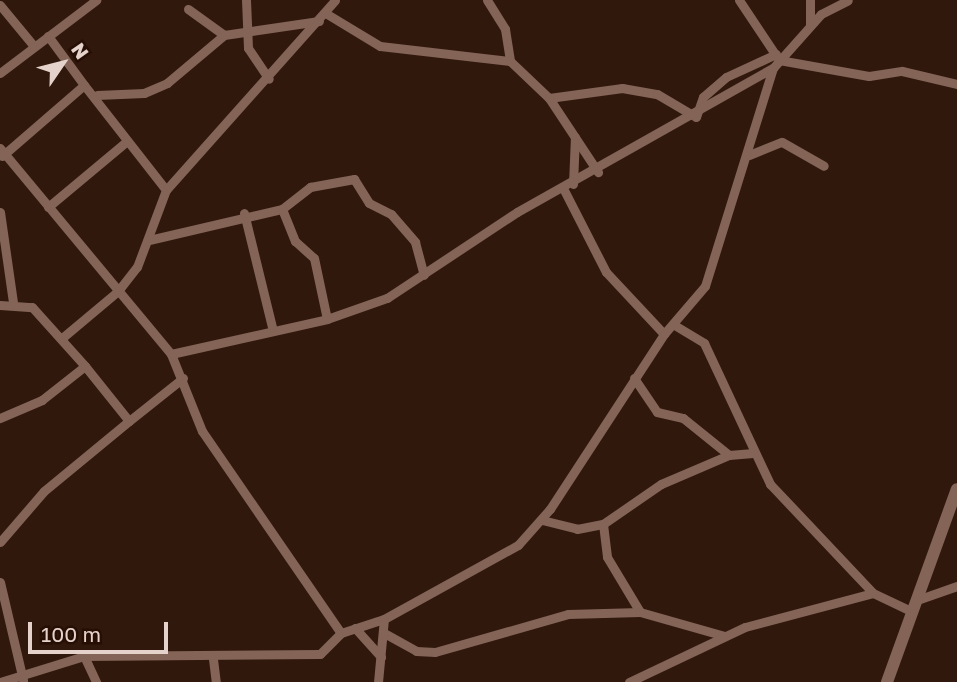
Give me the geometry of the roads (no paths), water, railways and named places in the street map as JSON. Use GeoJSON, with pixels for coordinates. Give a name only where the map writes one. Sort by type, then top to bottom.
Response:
{"type":"FeatureCollection","features":[{"type":"Feature","properties":{"kind":"main road"},"geometry":{"type":"LineString","coordinates":[[887,682],[957,489]]}},
{"type":"Feature","properties":{"kind":"street"},"geometry":{"type":"LineString","coordinates":[[0,74],[33,45],[96,0]]}},
{"type":"Feature","properties":{"kind":"street"},"geometry":{"type":"LineString","coordinates":[[246,0],[248,48],[269,79]]}},
{"type":"Feature","properties":{"kind":"street"},"geometry":{"type":"LineString","coordinates":[[62,338],[118,291],[149,240],[166,190],[327,14],[335,0]]}},
{"type":"Feature","properties":{"kind":"street"},"geometry":{"type":"LineString","coordinates":[[487,0],[505,29],[510,61]]}},
{"type":"Feature","properties":{"kind":"street"},"geometry":{"type":"LineString","coordinates":[[1,679],[23,679],[85,656],[213,659],[320,654],[341,633],[384,619],[518,545],[542,520],[664,334],[676,326],[705,286],[750,155],[776,61],[738,0]]}},
{"type":"Feature","properties":{"kind":"street"},"geometry":{"type":"LineString","coordinates":[[810,0],[810,25]]}},
{"type":"Feature","properties":{"kind":"street"},"geometry":{"type":"LineString","coordinates":[[171,354],[272,327],[327,319],[387,298],[517,212],[598,172],[696,117],[776,61],[810,25],[848,0]]}},
{"type":"Feature","properties":{"kind":"street"},"geometry":{"type":"LineString","coordinates":[[0,5],[33,45]]}},
{"type":"Feature","properties":{"kind":"street"},"geometry":{"type":"LineString","coordinates":[[188,9],[223,35]]}},
{"type":"Feature","properties":{"kind":"street"},"geometry":{"type":"LineString","coordinates":[[327,14],[380,46],[510,61],[549,98],[598,172]]}},
{"type":"Feature","properties":{"kind":"street"},"geometry":{"type":"LineString","coordinates":[[97,95],[144,93],[167,83],[223,35],[246,28],[319,21]]}},
{"type":"Feature","properties":{"kind":"street"},"geometry":{"type":"LineString","coordinates":[[48,36],[84,85],[97,95],[127,141],[166,190]]}},
{"type":"Feature","properties":{"kind":"street"},"geometry":{"type":"LineString","coordinates":[[696,117],[703,97],[726,77],[776,61],[869,76],[902,71],[957,84]]}},
{"type":"Feature","properties":{"kind":"street"},"geometry":{"type":"LineString","coordinates":[[84,85],[2,153],[171,354],[183,378],[202,431],[341,633]]}},
{"type":"Feature","properties":{"kind":"street"},"geometry":{"type":"LineString","coordinates":[[549,98],[622,88],[657,94],[696,117]]}},
{"type":"Feature","properties":{"kind":"street"},"geometry":{"type":"LineString","coordinates":[[573,184],[575,135]]}},
{"type":"Feature","properties":{"kind":"street"},"geometry":{"type":"LineString","coordinates":[[48,207],[127,141]]}},
{"type":"Feature","properties":{"kind":"street"},"geometry":{"type":"LineString","coordinates":[[750,155],[782,142],[824,166]]}},
{"type":"Feature","properties":{"kind":"street"},"geometry":{"type":"LineString","coordinates":[[149,240],[244,213],[282,209],[310,187],[354,179],[369,203],[391,214],[415,242],[424,275]]}},
{"type":"Feature","properties":{"kind":"street"},"geometry":{"type":"LineString","coordinates":[[564,190],[606,272],[664,334]]}},
{"type":"Feature","properties":{"kind":"street"},"geometry":{"type":"LineString","coordinates":[[282,209],[295,241],[314,258],[327,319]]}},
{"type":"Feature","properties":{"kind":"street"},"geometry":{"type":"LineString","coordinates":[[0,212],[4,260],[13,302]]}},
{"type":"Feature","properties":{"kind":"street"},"geometry":{"type":"LineString","coordinates":[[244,213],[272,327]]}},
{"type":"Feature","properties":{"kind":"street"},"geometry":{"type":"LineString","coordinates":[[0,305],[13,302],[32,307],[62,338],[129,421]]}},
{"type":"Feature","properties":{"kind":"street"},"geometry":{"type":"LineString","coordinates":[[676,326],[704,344],[753,453],[770,484],[873,593],[915,606],[957,586]]}},
{"type":"Feature","properties":{"kind":"street"},"geometry":{"type":"LineString","coordinates":[[0,418],[42,400],[85,366]]}},
{"type":"Feature","properties":{"kind":"street"},"geometry":{"type":"LineString","coordinates":[[0,542],[44,491],[183,378]]}},
{"type":"Feature","properties":{"kind":"street"},"geometry":{"type":"LineString","coordinates":[[634,378],[657,412],[683,418],[729,455]]}},
{"type":"Feature","properties":{"kind":"street"},"geometry":{"type":"LineString","coordinates":[[542,520],[577,529],[603,524],[630,501],[729,455],[753,453]]}},
{"type":"Feature","properties":{"kind":"street"},"geometry":{"type":"LineString","coordinates":[[603,524],[607,557],[640,612]]}},
{"type":"Feature","properties":{"kind":"street"},"geometry":{"type":"LineString","coordinates":[[0,582],[23,679]]}},
{"type":"Feature","properties":{"kind":"street"},"geometry":{"type":"LineString","coordinates":[[629,682],[725,636],[873,593]]}},
{"type":"Feature","properties":{"kind":"street"},"geometry":{"type":"LineString","coordinates":[[384,633],[416,651],[435,652],[568,614],[640,612],[725,636]]}},
{"type":"Feature","properties":{"kind":"street"},"geometry":{"type":"LineString","coordinates":[[378,682],[384,619]]}},
{"type":"Feature","properties":{"kind":"street"},"geometry":{"type":"LineString","coordinates":[[355,628],[381,657]]}},
{"type":"Feature","properties":{"kind":"street"},"geometry":{"type":"LineString","coordinates":[[85,656],[96,682]]}},
{"type":"Feature","properties":{"kind":"street"},"geometry":{"type":"LineString","coordinates":[[213,659],[216,682]]}}]}
